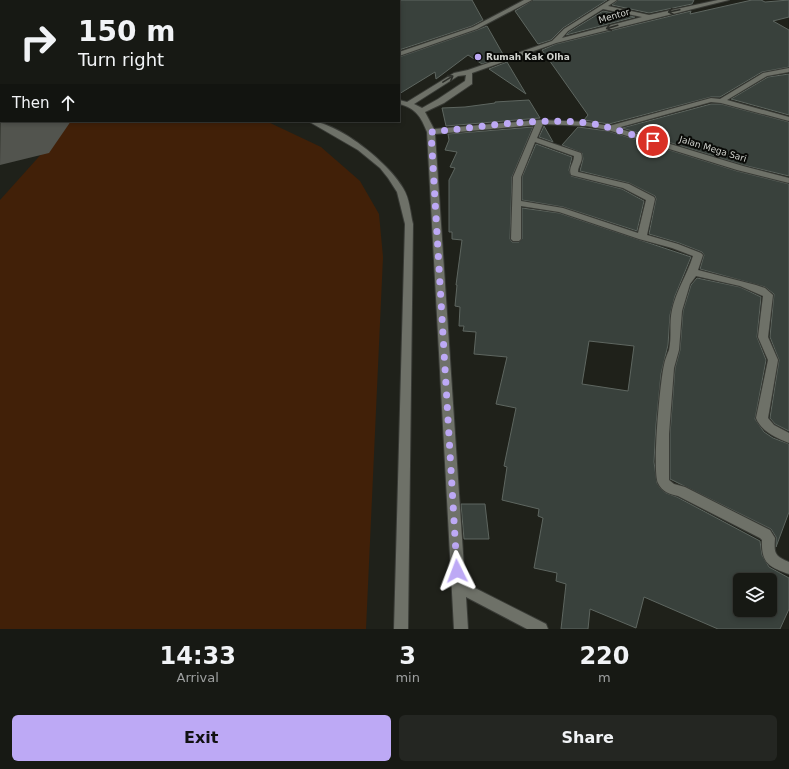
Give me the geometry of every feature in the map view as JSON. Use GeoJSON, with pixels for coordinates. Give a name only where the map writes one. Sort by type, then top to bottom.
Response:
{"type":"FeatureCollection","features":[{"type":"Feature","properties":{"kind":"street"},"geometry":{"type":"LineString","coordinates":[[400,54],[475,28],[499,17],[529,0]]}},
{"type":"Feature","properties":{"kind":"street","name":"Mentor"},"geometry":{"type":"LineString","coordinates":[[554,42],[566,30],[614,0]]}},
{"type":"Feature","properties":{"kind":"street","name":"Mentor"},"geometry":{"type":"LineString","coordinates":[[415,107],[428,90],[456,74],[469,72],[554,42],[649,17],[726,0]]}},
{"type":"Feature","properties":{"kind":"street"},"geometry":{"type":"LineString","coordinates":[[601,7],[649,17]]}},
{"type":"Feature","properties":{"kind":"street"},"geometry":{"type":"LineString","coordinates":[[488,13],[499,17]]}},
{"type":"Feature","properties":{"kind":"street"},"geometry":{"type":"LineString","coordinates":[[721,101],[765,74],[789,70]]}},
{"type":"Feature","properties":{"kind":"street"},"geometry":{"type":"LineString","coordinates":[[400,102],[415,107],[441,101],[468,82],[469,72]]}},
{"type":"Feature","properties":{"kind":"street"},"geometry":{"type":"LineString","coordinates":[[609,128],[711,100],[721,101],[789,119]]}},
{"type":"Feature","properties":{"kind":"street"},"geometry":{"type":"LineString","coordinates":[[415,107],[431,132],[461,629]]}},
{"type":"Feature","properties":{"kind":"street"},"geometry":{"type":"LineString","coordinates":[[314,122],[350,140],[385,168],[400,189],[409,224],[401,629]]}},
{"type":"Feature","properties":{"kind":"street"},"geometry":{"type":"LineString","coordinates":[[516,240],[517,177],[540,122]]}},
{"type":"Feature","properties":{"kind":"street","name":"Jalan Mega Sari"},"geometry":{"type":"LineString","coordinates":[[431,132],[540,122],[578,122],[609,128],[740,168],[789,181]]}},
{"type":"Feature","properties":{"kind":"street"},"geometry":{"type":"LineString","coordinates":[[533,139],[578,155],[578,161],[574,168],[574,173],[626,186],[651,199],[642,237]]}},
{"type":"Feature","properties":{"kind":"street"},"geometry":{"type":"LineString","coordinates":[[516,203],[560,210],[642,237],[675,246],[698,255],[693,272],[685,284],[677,311],[674,350],[671,355],[662,444],[664,485],[681,491],[765,534],[770,538],[768,552],[774,562],[789,568]]}},
{"type":"Feature","properties":{"kind":"street"},"geometry":{"type":"LineString","coordinates":[[693,272],[750,286],[764,291],[768,295],[763,337],[773,360],[762,418],[764,423],[770,428],[789,438]]}},
{"type":"Feature","properties":{"kind":"street"},"geometry":{"type":"LineString","coordinates":[[458,586],[541,629]]}},
{"type":"Feature","properties":{"kind":"shaded area"},"geometry":{"type":"Polygon","coordinates":[[[70,122],[268,122],[321,147],[360,181],[379,214],[383,257],[366,629],[0,629],[0,200],[70,122]]]}},
{"type":"Feature","properties":{"kind":"building"},"geometry":{"type":"Polygon","coordinates":[[[400,0],[472,0],[483,20],[472,26],[400,50],[400,0]]]}},
{"type":"Feature","properties":{"kind":"building"},"geometry":{"type":"Polygon","coordinates":[[[533,0],[607,0],[563,28],[551,40],[538,44],[515,11],[533,0]]]}},
{"type":"Feature","properties":{"kind":"building"},"geometry":{"type":"Polygon","coordinates":[[[618,0],[694,0],[692,4],[649,13],[612,5],[618,0]]]}},
{"type":"Feature","properties":{"kind":"building"},"geometry":{"type":"Polygon","coordinates":[[[752,0],[761,0],[765,2],[789,0],[789,17],[773,21],[789,30],[789,67],[762,72],[720,97],[711,97],[609,124],[584,120],[588,115],[542,50],[556,44],[691,11],[690,14],[752,0]]]}},
{"type":"Feature","properties":{"kind":"building"},"geometry":{"type":"Polygon","coordinates":[[[603,11],[635,17],[566,35],[569,32],[603,11]]]}},
{"type":"Feature","properties":{"kind":"building"},"geometry":{"type":"Polygon","coordinates":[[[487,26],[504,56],[482,64],[468,55],[436,79],[435,72],[400,93],[400,57],[487,26]]]}},
{"type":"Feature","properties":{"kind":"building"},"geometry":{"type":"Polygon","coordinates":[[[507,62],[526,94],[489,69],[507,62]]]}},
{"type":"Feature","properties":{"kind":"building"},"geometry":{"type":"Polygon","coordinates":[[[789,74],[789,115],[731,99],[768,77],[789,74]]]}},
{"type":"Feature","properties":{"kind":"building"},"geometry":{"type":"Polygon","coordinates":[[[529,100],[540,118],[446,126],[442,108],[465,107],[495,102],[529,100]]]}},
{"type":"Feature","properties":{"kind":"building"},"geometry":{"type":"Polygon","coordinates":[[[711,104],[721,104],[789,122],[789,176],[743,165],[622,128],[711,104]]]}},
{"type":"Feature","properties":{"kind":"building"},"geometry":{"type":"Polygon","coordinates":[[[544,126],[553,142],[539,137],[544,126]]]}},
{"type":"Feature","properties":{"kind":"building"},"geometry":{"type":"Polygon","coordinates":[[[533,127],[512,177],[510,239],[512,242],[519,242],[522,239],[522,208],[559,213],[691,257],[675,296],[670,315],[668,345],[661,374],[654,462],[657,483],[666,493],[677,497],[760,541],[762,555],[769,567],[789,578],[789,609],[780,629],[718,629],[644,597],[636,628],[590,609],[588,629],[561,629],[566,584],[556,581],[557,573],[534,568],[543,518],[538,516],[539,509],[502,500],[507,467],[504,466],[516,408],[496,404],[507,357],[474,354],[476,332],[463,331],[464,326],[459,326],[460,307],[455,306],[456,285],[462,240],[452,239],[452,232],[449,232],[449,180],[455,168],[450,167],[457,152],[445,150],[449,140],[448,134],[533,127]],[[589,341],[582,384],[628,391],[634,346],[589,341]]]}},
{"type":"Feature","properties":{"kind":"building"},"geometry":{"type":"Polygon","coordinates":[[[578,127],[608,131],[737,171],[789,184],[789,431],[775,424],[770,418],[779,360],[770,337],[774,294],[765,287],[700,269],[704,255],[702,252],[649,234],[656,199],[655,196],[629,183],[580,171],[583,159],[582,153],[562,145],[578,127]]]}},
{"type":"Feature","properties":{"kind":"building"},"geometry":{"type":"Polygon","coordinates":[[[536,144],[572,157],[569,170],[571,176],[622,189],[644,201],[637,231],[563,207],[522,200],[522,177],[536,144]]]}},
{"type":"Feature","properties":{"kind":"building"},"geometry":{"type":"Polygon","coordinates":[[[697,278],[740,287],[761,297],[757,337],[766,360],[755,419],[764,432],[773,438],[789,444],[789,512],[776,547],[776,537],[771,529],[670,479],[670,434],[675,368],[680,350],[683,311],[691,285],[697,278]]]}},
{"type":"Feature","properties":{"kind":"building"},"geometry":{"type":"Polygon","coordinates":[[[461,504],[485,504],[489,539],[464,539],[461,504]]]}},
{"type":"Feature","properties":{"kind":"place","name":"Rumah Kak Olha"},"geometry":{"type":"Point","coordinates":[478,57]}},
{"type":"Feature","properties":{"kind":"route"},"geometry":{"type":"LineString","coordinates":[[457,571],[431,132],[540,122],[578,122],[609,128],[653,141]]}}]}
